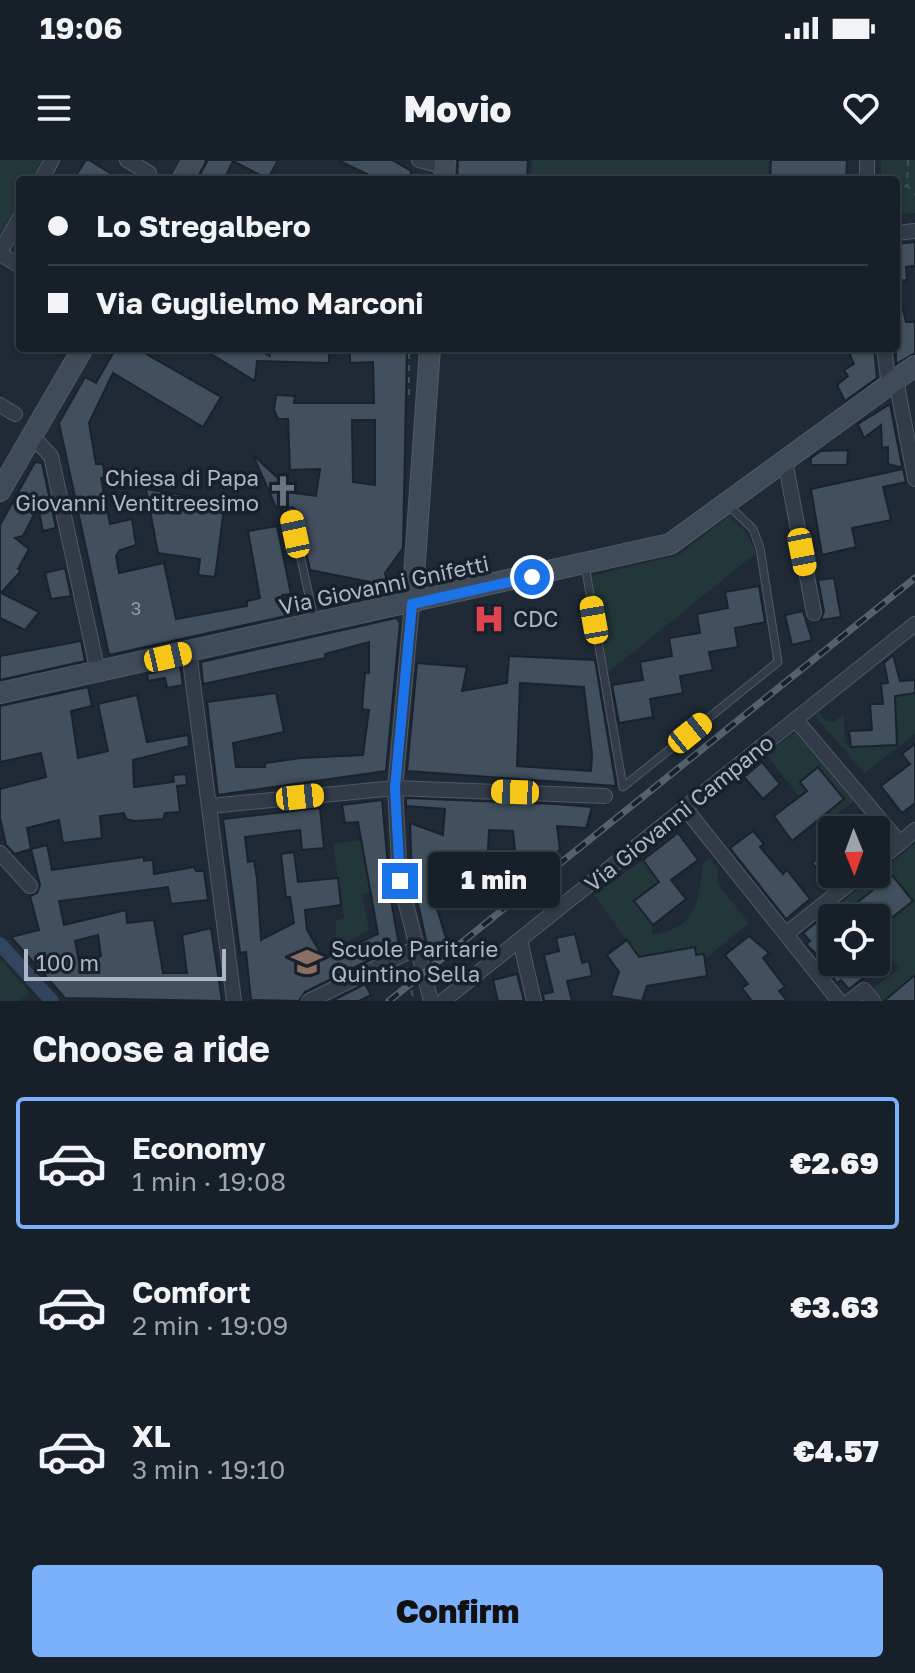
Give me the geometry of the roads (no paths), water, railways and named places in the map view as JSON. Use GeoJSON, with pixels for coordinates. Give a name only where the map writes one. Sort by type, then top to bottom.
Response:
{"type":"FeatureCollection","features":[{"type":"Feature","properties":{"kind":"main road"},"geometry":{"type":"LineString","coordinates":[[0,491],[81,352]]}},
{"type":"Feature","properties":{"kind":"main road"},"geometry":{"type":"LineString","coordinates":[[412,604],[430,352]]}},
{"type":"Feature","properties":{"kind":"main road","name":"Via Giovanni Gnifetti"},"geometry":{"type":"LineString","coordinates":[[0,693],[412,604],[670,544],[915,366]]}},
{"type":"Feature","properties":{"kind":"street"},"geometry":{"type":"LineString","coordinates":[[127,160],[149,173]]}},
{"type":"Feature","properties":{"kind":"street"},"geometry":{"type":"LineString","coordinates":[[419,160],[445,169]]}},
{"type":"Feature","properties":{"kind":"street"},"geometry":{"type":"LineString","coordinates":[[0,253],[16,224]]}},
{"type":"Feature","properties":{"kind":"street"},"geometry":{"type":"LineString","coordinates":[[885,352],[915,479]]}},
{"type":"Feature","properties":{"kind":"street"},"geometry":{"type":"LineString","coordinates":[[0,405],[15,414]]}},
{"type":"Feature","properties":{"kind":"street"},"geometry":{"type":"LineString","coordinates":[[32,436],[51,456],[98,672]]}},
{"type":"Feature","properties":{"kind":"street"},"geometry":{"type":"LineString","coordinates":[[785,461],[814,613]]}},
{"type":"Feature","properties":{"kind":"street"},"geometry":{"type":"LineString","coordinates":[[412,604],[395,788],[400,881],[433,1001]]}},
{"type":"Feature","properties":{"kind":"street","name":"Via Giovanni Campano"},"geometry":{"type":"LineString","coordinates":[[433,1001],[520,940],[915,624]]}},
{"type":"Feature","properties":{"kind":"street"},"geometry":{"type":"LineString","coordinates":[[189,652],[234,1001]]}},
{"type":"Feature","properties":{"kind":"street"},"geometry":{"type":"LineString","coordinates":[[796,720],[900,843]]}},
{"type":"Feature","properties":{"kind":"street"},"geometry":{"type":"LineString","coordinates":[[210,806],[395,788],[605,796]]}},
{"type":"Feature","properties":{"kind":"street"},"geometry":{"type":"LineString","coordinates":[[685,808],[839,1001]]}},
{"type":"Feature","properties":{"kind":"street"},"geometry":{"type":"LineString","coordinates":[[890,851],[915,830]]}},
{"type":"Feature","properties":{"kind":"street"},"geometry":{"type":"LineString","coordinates":[[0,853],[30,886]]}},
{"type":"Feature","properties":{"kind":"street"},"geometry":{"type":"LineString","coordinates":[[786,934],[844,888]]}},
{"type":"Feature","properties":{"kind":"street"},"geometry":{"type":"LineString","coordinates":[[520,940],[534,1001]]}},
{"type":"Feature","properties":{"kind":"street"},"geometry":{"type":"LineString","coordinates":[[309,1001],[416,948]]}},
{"type":"Feature","properties":{"kind":"street"},"geometry":{"type":"LineString","coordinates":[[850,1001],[864,990],[873,1001]]}},
{"type":"Feature","properties":{"kind":"lane"},"geometry":{"type":"LineString","coordinates":[[585,565],[623,787],[778,662],[760,548],[753,529],[727,503]]}},
{"type":"Feature","properties":{"kind":"lane"},"geometry":{"type":"LineString","coordinates":[[291,513],[315,625]]}},
{"type":"Feature","properties":{"kind":"waterway"},"geometry":{"type":"LineString","coordinates":[[0,944],[52,1001]]}},
{"type":"Feature","properties":{"kind":"railway"},"geometry":{"type":"LineString","coordinates":[[389,1001],[915,578]]}},
{"type":"Feature","properties":{"kind":"place","name":"Chiesa di Papa Giovanni Ventitreesimo"},"geometry":{"type":"Point","coordinates":[283,491]}},
{"type":"Feature","properties":{"kind":"place","name":"CDC"},"geometry":{"type":"Point","coordinates":[489,619]}},
{"type":"Feature","properties":{"kind":"place","name":"Scuole Paritarie Quintino Sella"},"geometry":{"type":"Point","coordinates":[307,962]}}]}
